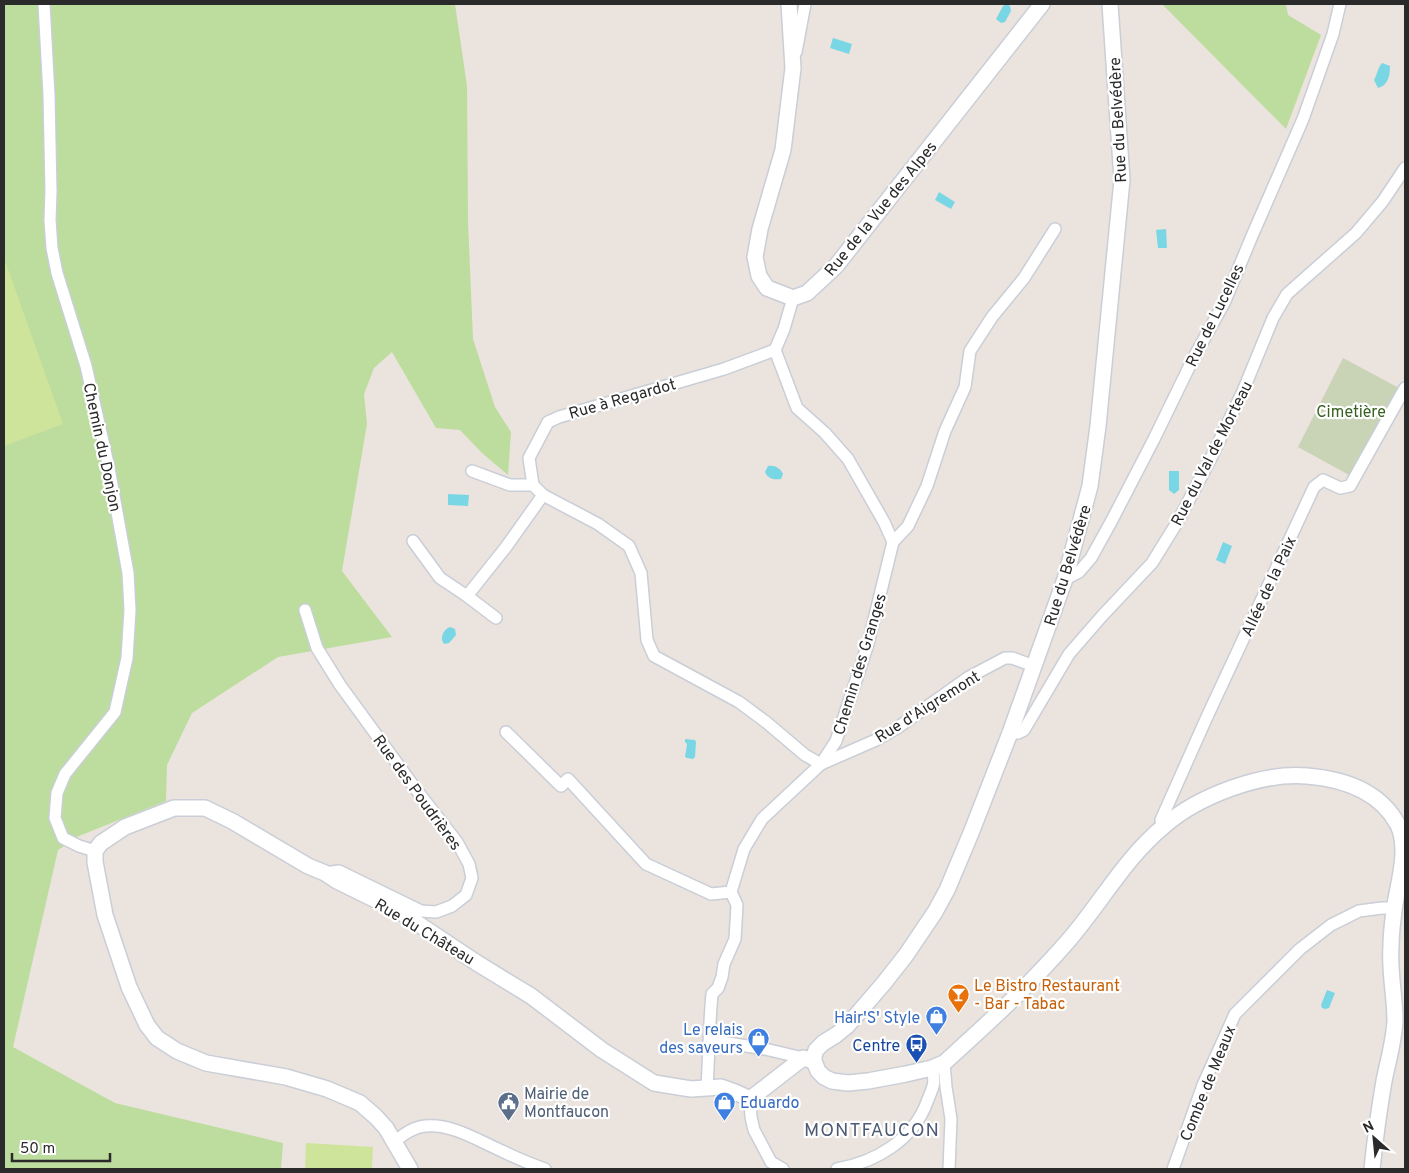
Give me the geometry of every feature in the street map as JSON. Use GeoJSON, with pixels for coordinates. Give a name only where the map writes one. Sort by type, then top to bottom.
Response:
{"type":"FeatureCollection","features":[{"type":"Feature","properties":{"kind":"street","name":"Chemin du Donjon"},"geometry":{"type":"LineString","coordinates":[[44,4],[50,95],[50,220],[52,248],[86,366],[109,468],[128,574],[130,610],[127,658],[115,712],[65,774],[57,793],[55,818],[63,838],[96,852]]}},
{"type":"Feature","properties":{"kind":"street"},"geometry":{"type":"LineString","coordinates":[[789,4],[793,68]]}},
{"type":"Feature","properties":{"kind":"street"},"geometry":{"type":"LineString","coordinates":[[805,4],[793,68],[783,150],[760,229],[755,257],[759,276],[767,288],[793,298],[784,329],[774,350],[797,408],[848,460],[884,522],[893,542],[908,526],[927,486],[945,431],[965,387],[970,351],[992,317],[1024,278],[1055,229]]}},
{"type":"Feature","properties":{"kind":"street","name":"Rue de la Vue des Alpes"},"geometry":{"type":"LineString","coordinates":[[793,298],[807,293],[836,266],[1042,4]]}},
{"type":"Feature","properties":{"kind":"street","name":"Rue du Belvédère"},"geometry":{"type":"LineString","coordinates":[[750,1099],[814,1056],[816,1050],[823,1043],[847,1026],[884,984],[935,912],[957,867],[1010,734],[1065,579],[1090,486],[1098,426],[1122,180],[1110,4]]}},
{"type":"Feature","properties":{"kind":"street","name":"Rue de Lucelles"},"geometry":{"type":"LineString","coordinates":[[1065,579],[1079,572],[1091,558],[1112,522],[1193,358],[1225,301],[1303,119],[1333,34],[1340,4]]}},
{"type":"Feature","properties":{"kind":"street","name":"Rue du Val de Morteau"},"geometry":{"type":"LineString","coordinates":[[1010,734],[1024,730],[1069,654],[1152,563],[1212,458],[1243,391],[1273,318],[1287,294],[1356,233],[1405,168]]}},
{"type":"Feature","properties":{"kind":"street","name":"Rue à Regardot"},"geometry":{"type":"LineString","coordinates":[[533,485],[530,458],[548,422],[559,416],[724,369],[774,350]]}},
{"type":"Feature","properties":{"kind":"street","name":"Allée de la Paix"},"geometry":{"type":"LineString","coordinates":[[1165,825],[1161,820],[1314,487],[1323,480],[1340,488],[1350,486],[1405,388]]}},
{"type":"Feature","properties":{"kind":"street"},"geometry":{"type":"LineString","coordinates":[[472,471],[510,485],[533,485],[543,495],[598,524],[630,546],[641,573],[647,640],[654,656],[739,702],[821,764]]}},
{"type":"Feature","properties":{"kind":"street"},"geometry":{"type":"LineString","coordinates":[[468,596],[543,495]]}},
{"type":"Feature","properties":{"kind":"street"},"geometry":{"type":"LineString","coordinates":[[413,541],[440,578],[468,596],[496,618]]}},
{"type":"Feature","properties":{"kind":"street","name":"Chemin des Granges"},"geometry":{"type":"LineString","coordinates":[[707,1087],[712,994],[718,988],[724,964],[735,938],[737,905],[731,892],[744,849],[762,819],[821,764],[836,742],[868,644],[893,542]]}},
{"type":"Feature","properties":{"kind":"street","name":"Rue des Poudrières"},"geometry":{"type":"LineString","coordinates":[[305,610],[318,648],[340,685],[457,842],[469,864],[472,878],[466,895],[452,906],[436,912],[421,911],[339,871],[325,872]]}},
{"type":"Feature","properties":{"kind":"street","name":"Rue d'Aigremont"},"geometry":{"type":"LineString","coordinates":[[821,764],[876,740],[897,728],[969,677],[1004,658],[1012,658],[1034,666]]}},
{"type":"Feature","properties":{"kind":"street"},"geometry":{"type":"LineString","coordinates":[[506,732],[561,786],[568,779],[646,864],[711,894],[731,892]]}},
{"type":"Feature","properties":{"kind":"street"},"geometry":{"type":"LineString","coordinates":[[710,1040],[765,1049],[808,1060],[824,1077],[848,1083],[868,1082],[938,1065],[1042,970],[1070,939],[1136,853],[1165,825],[1205,800],[1236,787],[1274,777],[1297,775],[1321,777],[1358,787],[1374,796],[1402,824],[1403,853],[1390,947],[1399,1002],[1394,1021],[1391,1054],[1379,1110],[1372,1169]]}},
{"type":"Feature","properties":{"kind":"street","name":"Rue du Château"},"geometry":{"type":"LineString","coordinates":[[96,852],[101,843],[125,827],[174,808],[205,808],[232,820],[308,866],[325,872],[336,881],[402,913],[531,996],[602,1050],[654,1083],[691,1089],[721,1087],[750,1099]]}},
{"type":"Feature","properties":{"kind":"street"},"geometry":{"type":"LineString","coordinates":[[96,852],[95,862],[105,915],[129,987],[147,1025],[157,1038],[177,1052],[206,1063],[286,1077],[326,1089],[360,1103],[386,1128],[410,1169]]}},
{"type":"Feature","properties":{"kind":"street","name":"Combe de Meaux"},"geometry":{"type":"LineString","coordinates":[[1173,1169],[1203,1085],[1235,1014],[1300,949],[1331,925],[1360,911],[1394,908]]}},
{"type":"Feature","properties":{"kind":"street"},"geometry":{"type":"LineString","coordinates":[[1391,1054],[1405,1041]]}},
{"type":"Feature","properties":{"kind":"street"},"geometry":{"type":"LineString","coordinates":[[837,1169],[864,1162],[888,1151],[909,1133],[924,1109],[935,1081],[938,1065]]}},
{"type":"Feature","properties":{"kind":"street"},"geometry":{"type":"LineString","coordinates":[[938,1065],[946,1087],[952,1119],[950,1169]]}},
{"type":"Feature","properties":{"kind":"street"},"geometry":{"type":"LineString","coordinates":[[750,1099],[754,1130],[766,1166],[782,1169]]}},
{"type":"Feature","properties":{"kind":"street"},"geometry":{"type":"LineString","coordinates":[[394,1142],[409,1131],[423,1126],[436,1125],[453,1129],[545,1169]]}},
{"type":"Feature","properties":{"kind":"green space"},"geometry":{"type":"Polygon","coordinates":[[[4,4],[455,4],[467,86],[468,221],[473,339],[495,407],[511,432],[508,475],[482,453],[460,430],[436,428],[392,352],[374,368],[364,394],[367,424],[342,571],[392,637],[278,657],[192,713],[167,765],[166,801],[79,836],[58,850],[13,1047],[115,1103],[283,1143],[281,1169],[4,1169],[4,4]]]}},
{"type":"Feature","properties":{"kind":"green space"},"geometry":{"type":"Polygon","coordinates":[[[1162,4],[1286,4],[1288,15],[1321,35],[1286,129],[1162,4]]]}},
{"type":"Feature","properties":{"kind":"green space"},"geometry":{"type":"Polygon","coordinates":[[[4,258],[63,424],[4,446],[4,258]]]}},
{"type":"Feature","properties":{"kind":"green space","name":"Cimetière"},"geometry":{"type":"Polygon","coordinates":[[[1343,358],[1399,388],[1351,476],[1298,447],[1343,358]]]}},
{"type":"Feature","properties":{"kind":"green space"},"geometry":{"type":"Polygon","coordinates":[[[306,1143],[373,1147],[372,1169],[305,1169],[306,1143]]]}},
{"type":"Feature","properties":{"kind":"water"},"geometry":{"type":"Polygon","coordinates":[[[1007,4],[1010,6],[1011,11],[1005,22],[1001,23],[996,19],[1003,6],[1007,4]]]}},
{"type":"Feature","properties":{"kind":"water"},"geometry":{"type":"Polygon","coordinates":[[[833,38],[852,44],[849,54],[830,48],[833,38]]]}},
{"type":"Feature","properties":{"kind":"water"},"geometry":{"type":"Polygon","coordinates":[[[1382,63],[1390,66],[1390,73],[1386,83],[1378,88],[1374,80],[1382,63]]]}},
{"type":"Feature","properties":{"kind":"water"},"geometry":{"type":"Polygon","coordinates":[[[939,192],[955,202],[951,209],[935,200],[939,192]]]}},
{"type":"Feature","properties":{"kind":"water"},"geometry":{"type":"Polygon","coordinates":[[[1166,229],[1167,248],[1158,248],[1156,230],[1166,229]]]}},
{"type":"Feature","properties":{"kind":"water"},"geometry":{"type":"Polygon","coordinates":[[[768,466],[780,470],[783,474],[781,479],[774,479],[768,476],[765,472],[768,466]]]}},
{"type":"Feature","properties":{"kind":"water"},"geometry":{"type":"Polygon","coordinates":[[[1169,471],[1179,471],[1179,490],[1174,494],[1169,490],[1169,471]]]}},
{"type":"Feature","properties":{"kind":"water"},"geometry":{"type":"Polygon","coordinates":[[[448,494],[469,495],[468,506],[448,505],[448,494]]]}},
{"type":"Feature","properties":{"kind":"water"},"geometry":{"type":"Polygon","coordinates":[[[1223,542],[1232,546],[1225,564],[1216,560],[1223,542]]]}},
{"type":"Feature","properties":{"kind":"water"},"geometry":{"type":"Polygon","coordinates":[[[450,627],[455,629],[456,635],[449,643],[444,644],[443,634],[450,627]]]}},
{"type":"Feature","properties":{"kind":"water"},"geometry":{"type":"Polygon","coordinates":[[[685,739],[695,740],[696,742],[695,757],[693,759],[685,757],[687,744],[685,739]]]}},
{"type":"Feature","properties":{"kind":"water"},"geometry":{"type":"Polygon","coordinates":[[[1327,990],[1335,993],[1329,1008],[1325,1009],[1321,1005],[1327,990]]]}},
{"type":"Feature","properties":{"kind":"place","name":"Le Bistro Restaurant - Bar - Tabac"},"geometry":{"type":"Point","coordinates":[958,1013]}},
{"type":"Feature","properties":{"kind":"place","name":"Hair'S' Style"},"geometry":{"type":"Point","coordinates":[936,1036]}},
{"type":"Feature","properties":{"kind":"place","name":"Le relais des saveurs"},"geometry":{"type":"Point","coordinates":[759,1057]}},
{"type":"Feature","properties":{"kind":"place","name":"Centre"},"geometry":{"type":"Point","coordinates":[916,1064]}},
{"type":"Feature","properties":{"kind":"place","name":"Mairie de Montfaucon"},"geometry":{"type":"Point","coordinates":[508,1121]}},
{"type":"Feature","properties":{"kind":"place","name":"Eduardo"},"geometry":{"type":"Point","coordinates":[724,1121]}},
{"type":"Feature","properties":{"kind":"district","name":"MONTFAUCON"},"geometry":{"type":"Point","coordinates":[872,1129]}}]}
